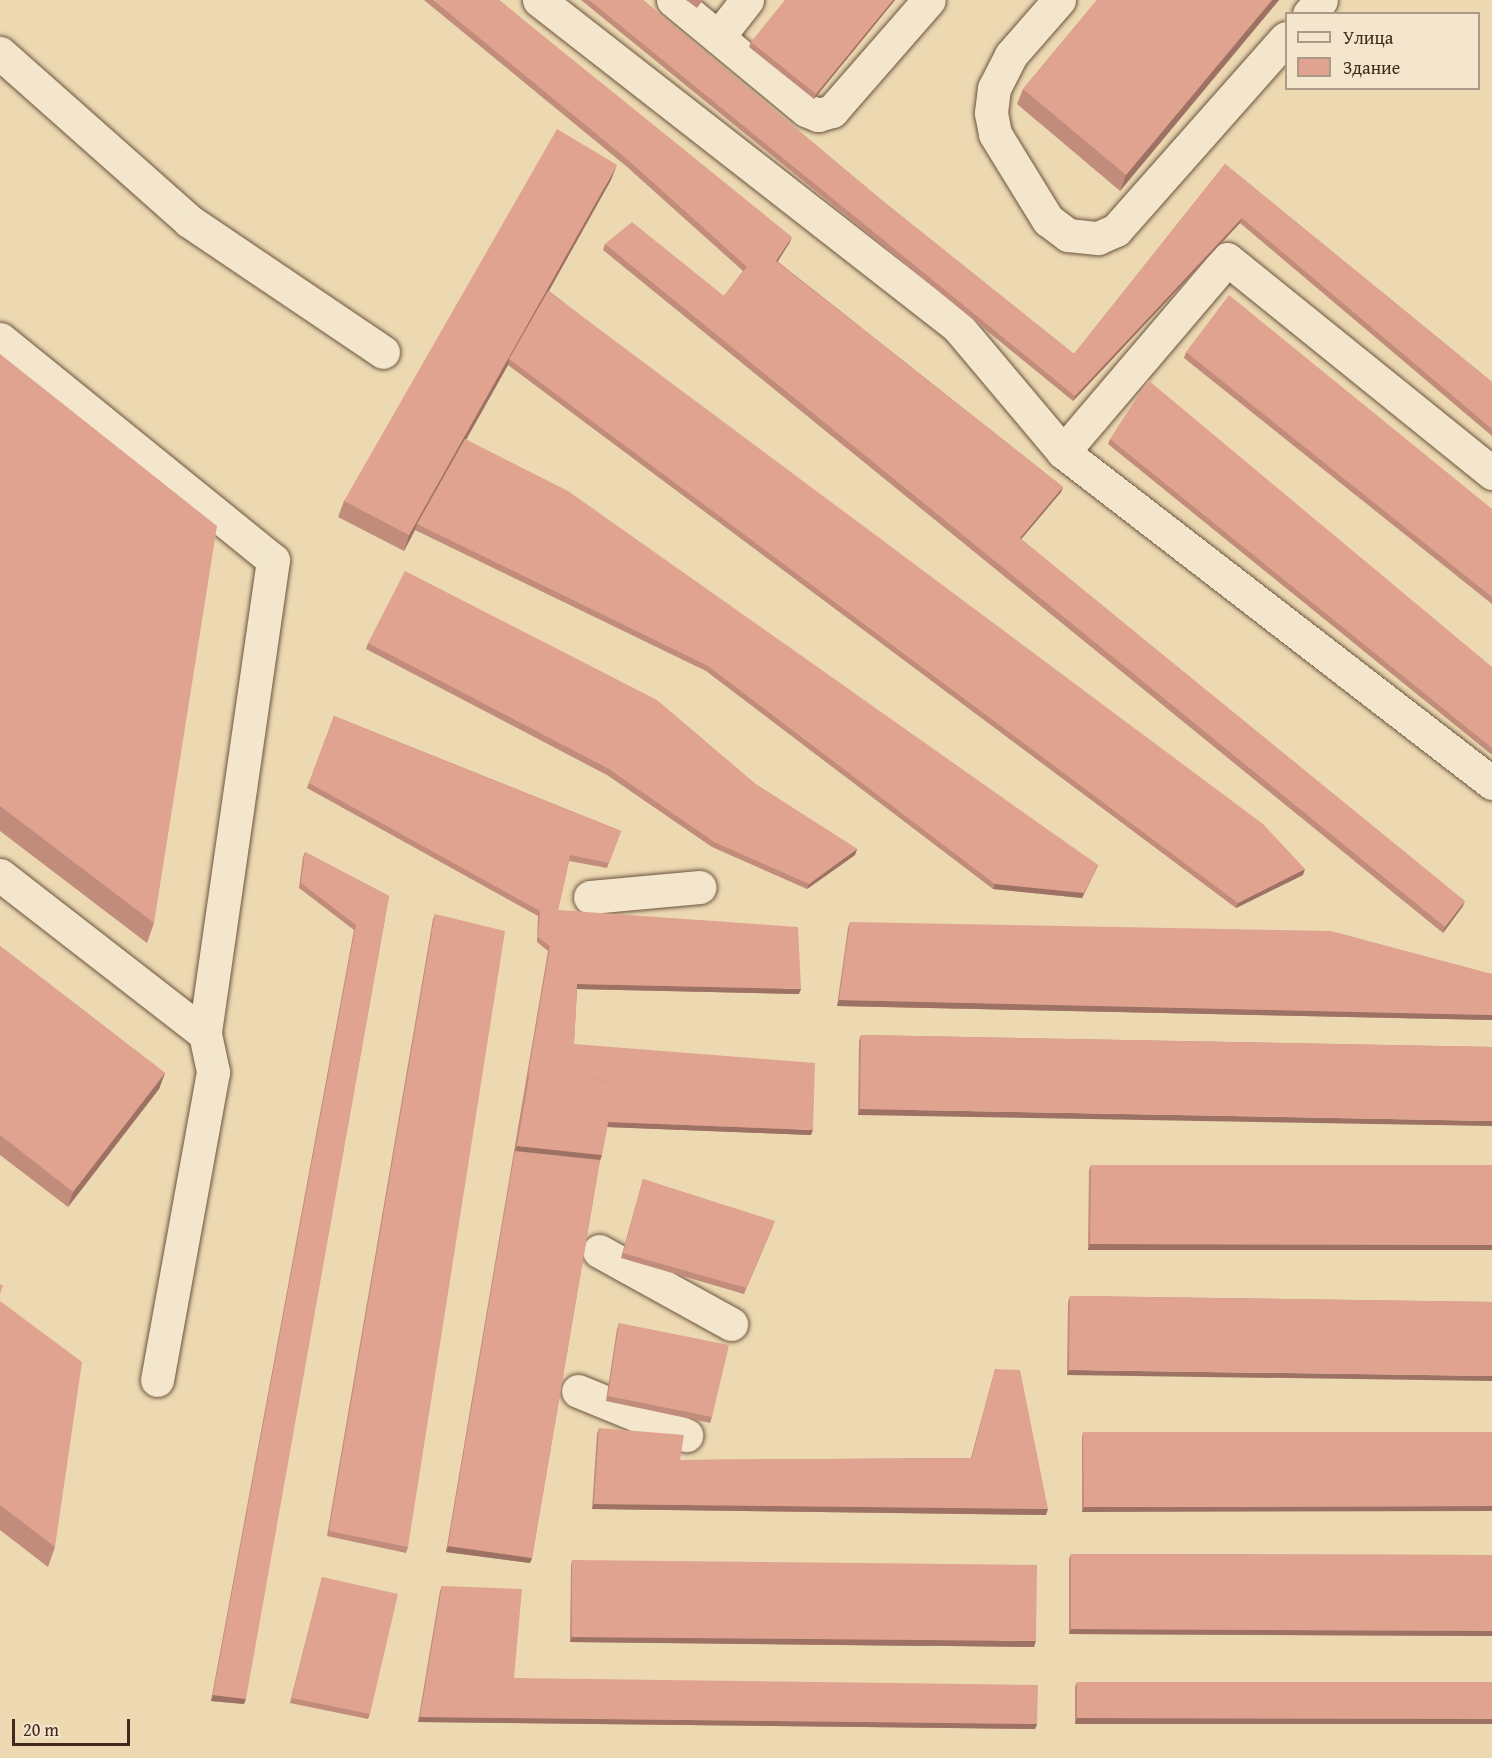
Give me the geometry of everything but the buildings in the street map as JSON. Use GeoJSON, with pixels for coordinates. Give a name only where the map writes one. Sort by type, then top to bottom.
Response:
{"type":"FeatureCollection","features":[{"type":"Feature","properties":{"kind":"lane"},"geometry":{"type":"LineString","coordinates":[[539,0],[957,326],[1063,452],[1492,783]]}},
{"type":"Feature","properties":{"kind":"lane"},"geometry":{"type":"LineString","coordinates":[[673,0],[806,110],[818,116],[832,111],[929,0]]}},
{"type":"Feature","properties":{"kind":"lane"},"geometry":{"type":"LineString","coordinates":[[718,37],[747,0]]}},
{"type":"Feature","properties":{"kind":"lane"},"geometry":{"type":"LineString","coordinates":[[1059,0],[1011,55],[994,88],[991,112],[995,134],[1048,220],[1068,235],[1098,238],[1116,230],[1285,40]]}},
{"type":"Feature","properties":{"kind":"lane"},"geometry":{"type":"LineString","coordinates":[[1311,12],[1321,0]]}},
{"type":"Feature","properties":{"kind":"lane"},"geometry":{"type":"LineString","coordinates":[[0,53],[189,221],[383,352]]}},
{"type":"Feature","properties":{"kind":"lane"},"geometry":{"type":"LineString","coordinates":[[1063,452],[1227,259],[1492,473]]}},
{"type":"Feature","properties":{"kind":"lane"},"geometry":{"type":"LineString","coordinates":[[0,339],[273,560],[205,1034],[213,1072],[158,1380]]}},
{"type":"Feature","properties":{"kind":"lane"},"geometry":{"type":"LineString","coordinates":[[0,875],[205,1034]]}},
{"type":"Feature","properties":{"kind":"lane"},"geometry":{"type":"LineString","coordinates":[[590,897],[700,887]]}},
{"type":"Feature","properties":{"kind":"lane"},"geometry":{"type":"LineString","coordinates":[[599,1251],[731,1324]]}},
{"type":"Feature","properties":{"kind":"lane"},"geometry":{"type":"LineString","coordinates":[[578,1391],[686,1435]]}}]}
